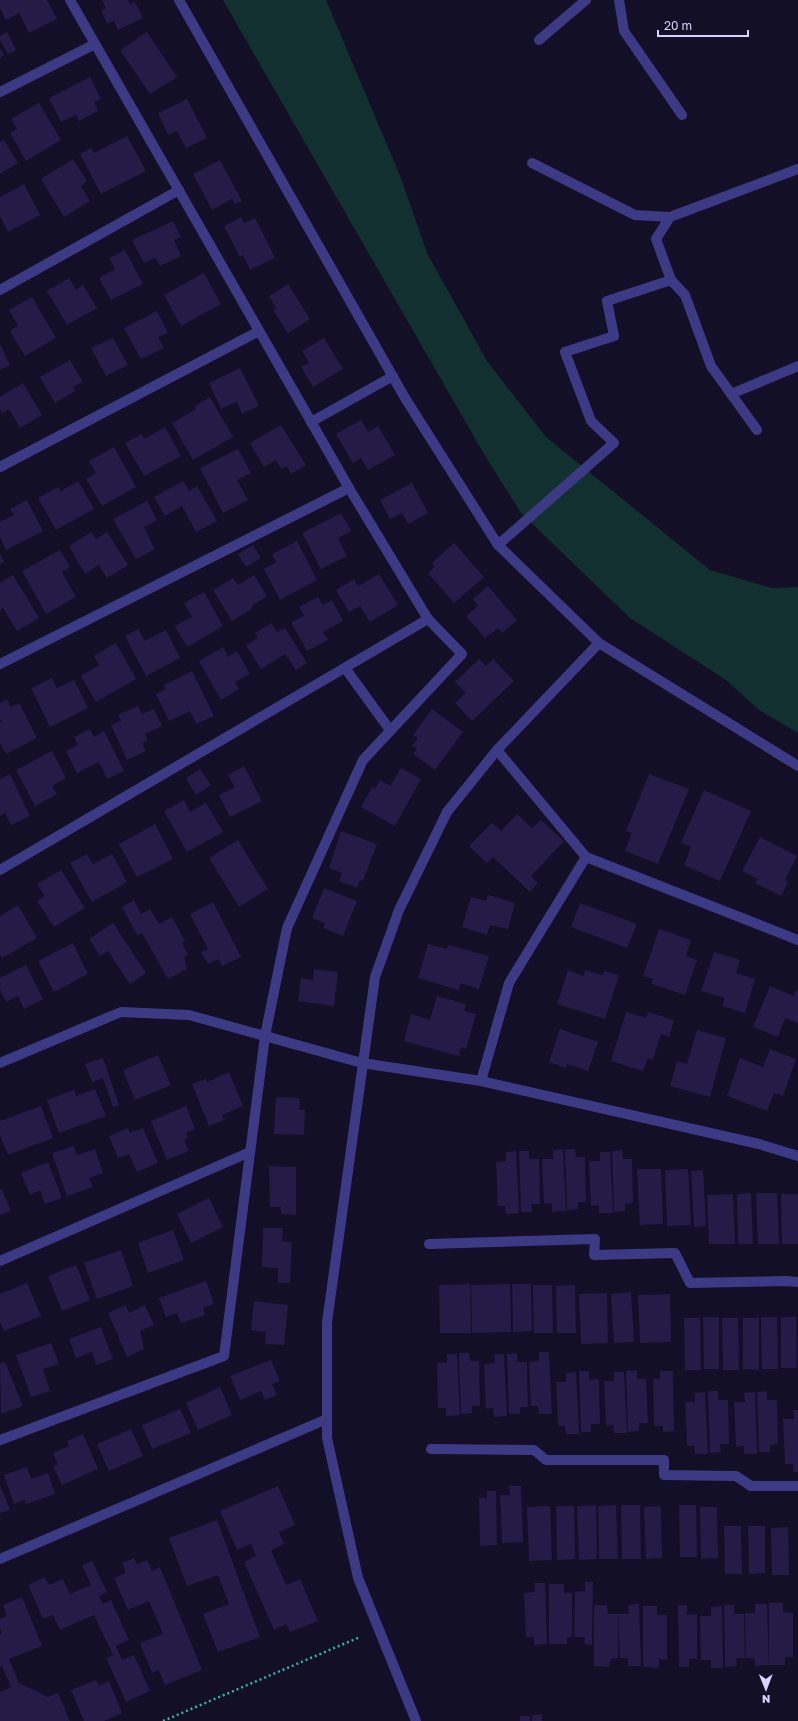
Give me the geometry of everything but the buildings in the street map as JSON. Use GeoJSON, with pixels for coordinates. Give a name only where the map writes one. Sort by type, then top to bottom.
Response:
{"type":"FeatureCollection","features":[{"type":"Feature","properties":{"kind":"street"},"geometry":{"type":"LineString","coordinates":[[0,1440],[224,1356],[265,1036],[287,928],[363,760],[462,654],[428,619],[349,488],[70,0]]}},
{"type":"Feature","properties":{"kind":"street"},"geometry":{"type":"LineString","coordinates":[[179,0],[392,376],[498,545],[599,643],[798,766]]}},
{"type":"Feature","properties":{"kind":"street"},"geometry":{"type":"LineString","coordinates":[[539,40],[586,0]]}},
{"type":"Feature","properties":{"kind":"street"},"geometry":{"type":"LineString","coordinates":[[619,0],[624,31],[682,115]]}},
{"type":"Feature","properties":{"kind":"street"},"geometry":{"type":"LineString","coordinates":[[0,92],[95,44]]}},
{"type":"Feature","properties":{"kind":"street"},"geometry":{"type":"LineString","coordinates":[[532,163],[635,215],[670,216],[798,169]]}},
{"type":"Feature","properties":{"kind":"street"},"geometry":{"type":"LineString","coordinates":[[0,290],[179,190]]}},
{"type":"Feature","properties":{"kind":"street"},"geometry":{"type":"LineString","coordinates":[[670,216],[656,239],[671,280],[685,295],[711,366],[757,430]]}},
{"type":"Feature","properties":{"kind":"street"},"geometry":{"type":"LineString","coordinates":[[498,545],[614,443],[591,421],[565,352],[614,336],[606,301],[671,280]]}},
{"type":"Feature","properties":{"kind":"street"},"geometry":{"type":"LineString","coordinates":[[0,467],[259,331]]}},
{"type":"Feature","properties":{"kind":"street"},"geometry":{"type":"LineString","coordinates":[[731,394],[798,366]]}},
{"type":"Feature","properties":{"kind":"street"},"geometry":{"type":"LineString","coordinates":[[311,422],[392,376]]}},
{"type":"Feature","properties":{"kind":"street"},"geometry":{"type":"LineString","coordinates":[[0,664],[349,488]]}},
{"type":"Feature","properties":{"kind":"street"},"geometry":{"type":"LineString","coordinates":[[0,870],[428,619]]}},
{"type":"Feature","properties":{"kind":"street"},"geometry":{"type":"LineString","coordinates":[[416,1721],[358,1578],[327,1438],[327,1322],[375,977],[399,910],[447,812],[498,750],[599,643]]}},
{"type":"Feature","properties":{"kind":"street"},"geometry":{"type":"LineString","coordinates":[[345,668],[390,730]]}},
{"type":"Feature","properties":{"kind":"street"},"geometry":{"type":"LineString","coordinates":[[498,750],[586,857],[798,940]]}},
{"type":"Feature","properties":{"kind":"street"},"geometry":{"type":"LineString","coordinates":[[481,1081],[509,983],[586,857]]}},
{"type":"Feature","properties":{"kind":"street"},"geometry":{"type":"LineString","coordinates":[[0,1063],[121,1012],[189,1015],[362,1063],[481,1081],[759,1144],[798,1156]]}},
{"type":"Feature","properties":{"kind":"street"},"geometry":{"type":"LineString","coordinates":[[0,1261],[250,1152]]}},
{"type":"Feature","properties":{"kind":"street"},"geometry":{"type":"LineString","coordinates":[[429,1244],[594,1239],[594,1255],[676,1253],[690,1283],[798,1282]]}},
{"type":"Feature","properties":{"kind":"street"},"geometry":{"type":"LineString","coordinates":[[0,1559],[327,1420]]}},
{"type":"Feature","properties":{"kind":"street"},"geometry":{"type":"LineString","coordinates":[[431,1449],[534,1450],[546,1460],[664,1460],[664,1475],[736,1476],[751,1486],[798,1486]]}},
{"type":"Feature","properties":{"kind":"path"},"geometry":{"type":"LineString","coordinates":[[163,1721],[379,1629]]}},
{"type":"Feature","properties":{"kind":"green space"},"geometry":{"type":"Polygon","coordinates":[[[223,0],[326,0],[401,178],[427,253],[487,361],[546,437],[710,570],[772,588],[798,587],[798,733],[759,710],[726,680],[630,618],[521,513],[484,454],[223,0]]]}}]}
